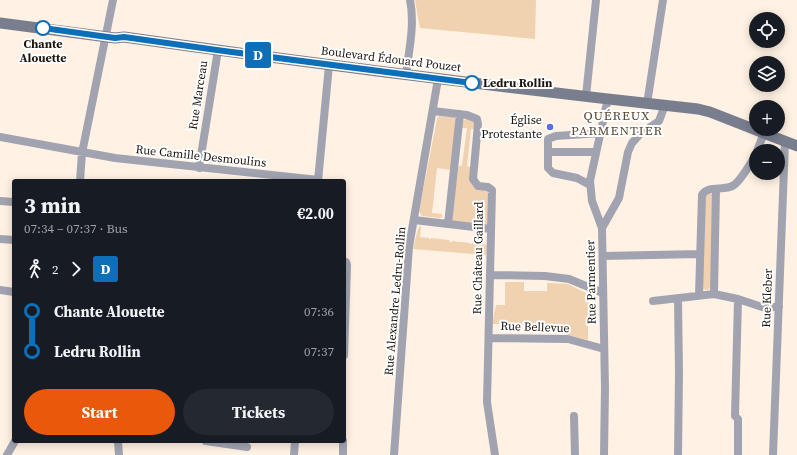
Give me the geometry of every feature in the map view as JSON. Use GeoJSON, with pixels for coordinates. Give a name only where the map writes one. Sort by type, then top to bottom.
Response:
{"type":"FeatureCollection","features":[{"type":"Feature","properties":{"kind":"street"},"geometry":{"type":"LineString","coordinates":[[80,179],[82,152],[113,0]]}},
{"type":"Feature","properties":{"kind":"street"},"geometry":{"type":"LineString","coordinates":[[406,74],[412,20],[410,0]]}},
{"type":"Feature","properties":{"kind":"street"},"geometry":{"type":"LineString","coordinates":[[586,96],[596,0]]}},
{"type":"Feature","properties":{"kind":"street"},"geometry":{"type":"LineString","coordinates":[[648,104],[663,0]]}},
{"type":"Feature","properties":{"kind":"street","name":"Boulevard Édouard Pouzet"},"geometry":{"type":"LineString","coordinates":[[0,23],[115,38],[124,37],[438,79],[665,105],[710,112],[749,127]]}},
{"type":"Feature","properties":{"kind":"street","name":"Rue Marceau"},"geometry":{"type":"LineString","coordinates":[[199,168],[218,50]]}},
{"type":"Feature","properties":{"kind":"street"},"geometry":{"type":"LineString","coordinates":[[318,179],[329,64]]}},
{"type":"Feature","properties":{"kind":"street","name":"Rue Alexandre Ledru-Rollin"},"geometry":{"type":"LineString","coordinates":[[394,455],[409,248],[438,79]]}},
{"type":"Feature","properties":{"kind":"street"},"geometry":{"type":"LineString","coordinates":[[602,228],[592,201],[590,185],[608,98]]}},
{"type":"Feature","properties":{"kind":"street","name":"Rue Parmentier"},"geometry":{"type":"LineString","coordinates":[[604,455],[602,228],[619,198],[628,152],[632,143],[640,134],[659,121],[665,105]]}},
{"type":"Feature","properties":{"kind":"street","name":"Rue Château Gaillard"},"geometry":{"type":"LineString","coordinates":[[433,111],[472,116],[478,121],[473,179],[478,186],[488,187],[492,190],[488,409],[495,455]]}},
{"type":"Feature","properties":{"kind":"street"},"geometry":{"type":"LineString","coordinates":[[448,224],[460,114]]}},
{"type":"Feature","properties":{"kind":"street"},"geometry":{"type":"LineString","coordinates":[[590,185],[577,178],[553,173],[548,168],[548,139],[556,136],[601,133]]}},
{"type":"Feature","properties":{"kind":"street","name":"Boulevard Édouard Pouzet"},"geometry":{"type":"LineString","coordinates":[[771,136],[797,146]]}},
{"type":"Feature","properties":{"kind":"street","name":"Rue Camille Desmoulins"},"geometry":{"type":"LineString","coordinates":[[0,137],[115,158],[300,179]]}},
{"type":"Feature","properties":{"kind":"street","name":"Rue Kleber"},"geometry":{"type":"LineString","coordinates":[[773,455],[785,142]]}},
{"type":"Feature","properties":{"kind":"street"},"geometry":{"type":"LineString","coordinates":[[548,152],[596,152]]}},
{"type":"Feature","properties":{"kind":"street"},"geometry":{"type":"LineString","coordinates":[[699,295],[702,195],[707,190],[726,188],[735,184],[749,166]]}},
{"type":"Feature","properties":{"kind":"street"},"geometry":{"type":"LineString","coordinates":[[714,294],[716,189]]}},
{"type":"Feature","properties":{"kind":"street"},"geometry":{"type":"LineString","coordinates":[[0,201],[12,202]]}},
{"type":"Feature","properties":{"kind":"street"},"geometry":{"type":"LineString","coordinates":[[414,220],[491,229]]}},
{"type":"Feature","properties":{"kind":"street"},"geometry":{"type":"LineString","coordinates":[[0,239],[12,240]]}},
{"type":"Feature","properties":{"kind":"street"},"geometry":{"type":"LineString","coordinates":[[603,256],[700,254]]}},
{"type":"Feature","properties":{"kind":"street"},"geometry":{"type":"LineString","coordinates":[[346,264],[346,295]]}},
{"type":"Feature","properties":{"kind":"street"},"geometry":{"type":"LineString","coordinates":[[490,275],[545,276],[569,279],[603,293]]}},
{"type":"Feature","properties":{"kind":"street"},"geometry":{"type":"LineString","coordinates":[[0,290],[12,292]]}},
{"type":"Feature","properties":{"kind":"street"},"geometry":{"type":"LineString","coordinates":[[653,301],[714,294],[738,299],[762,307],[778,307]]}},
{"type":"Feature","properties":{"kind":"street"},"geometry":{"type":"LineString","coordinates":[[678,298],[678,455]]}},
{"type":"Feature","properties":{"kind":"street"},"geometry":{"type":"LineString","coordinates":[[738,299],[735,416],[738,419],[738,455]]}},
{"type":"Feature","properties":{"kind":"street","name":"Rue Bellevue"},"geometry":{"type":"LineString","coordinates":[[489,338],[568,339],[604,349]]}},
{"type":"Feature","properties":{"kind":"street"},"geometry":{"type":"LineString","coordinates":[[574,416],[575,455]]}},
{"type":"Feature","properties":{"kind":"street"},"geometry":{"type":"LineString","coordinates":[[7,455],[14,443]]}},
{"type":"Feature","properties":{"kind":"street"},"geometry":{"type":"LineString","coordinates":[[118,443],[119,455]]}},
{"type":"Feature","properties":{"kind":"street"},"geometry":{"type":"LineString","coordinates":[[220,443],[247,447]]}},
{"type":"Feature","properties":{"kind":"street"},"geometry":{"type":"LineString","coordinates":[[294,455],[295,443]]}},
{"type":"Feature","properties":{"kind":"street"},"geometry":{"type":"LineString","coordinates":[[343,443],[343,455]]}},
{"type":"Feature","properties":{"kind":"shaded area"},"geometry":{"type":"Polygon","coordinates":[[[415,0],[536,0],[535,39],[420,28],[415,0]]]}},
{"type":"Feature","properties":{"kind":"shaded area"},"geometry":{"type":"Polygon","coordinates":[[[439,116],[454,117],[457,120],[451,170],[437,168],[432,213],[442,214],[442,217],[440,218],[422,216],[419,211],[437,119],[439,116]]]}},
{"type":"Feature","properties":{"kind":"shaded area"},"geometry":{"type":"Polygon","coordinates":[[[467,118],[475,120],[476,129],[471,129],[467,166],[470,167],[471,180],[488,192],[488,222],[486,225],[453,222],[452,220],[458,167],[462,165],[467,128],[462,128],[463,121],[467,118]]]}},
{"type":"Feature","properties":{"kind":"shaded area"},"geometry":{"type":"Polygon","coordinates":[[[709,193],[713,194],[711,288],[707,290],[703,289],[702,286],[704,196],[709,193]]]}},
{"type":"Feature","properties":{"kind":"shaded area"},"geometry":{"type":"Polygon","coordinates":[[[420,226],[420,237],[449,240],[450,242],[487,245],[486,255],[413,249],[420,226]]]}},
{"type":"Feature","properties":{"kind":"shaded area"},"geometry":{"type":"Polygon","coordinates":[[[505,282],[524,282],[524,291],[547,291],[547,283],[568,284],[588,294],[588,340],[561,333],[561,325],[492,324],[496,305],[505,305],[505,282]]]}},
{"type":"Feature","properties":{"kind":"bus line","name":"D"},"geometry":{"type":"LineString","coordinates":[[43,28],[115,38],[124,37],[472,83]]}},
{"type":"Feature","properties":{"kind":"place","name":"Chante Alouette"},"geometry":{"type":"Point","coordinates":[43,28]}},
{"type":"Feature","properties":{"kind":"place","name":"Ledru Rollin"},"geometry":{"type":"Point","coordinates":[472,83]}},
{"type":"Feature","properties":{"kind":"place","name":"Église Protestante"},"geometry":{"type":"Point","coordinates":[550,127]}},
{"type":"Feature","properties":{"kind":"district","name":"QUÉREUX PARMENTIER"},"geometry":{"type":"Point","coordinates":[617,122]}}]}
